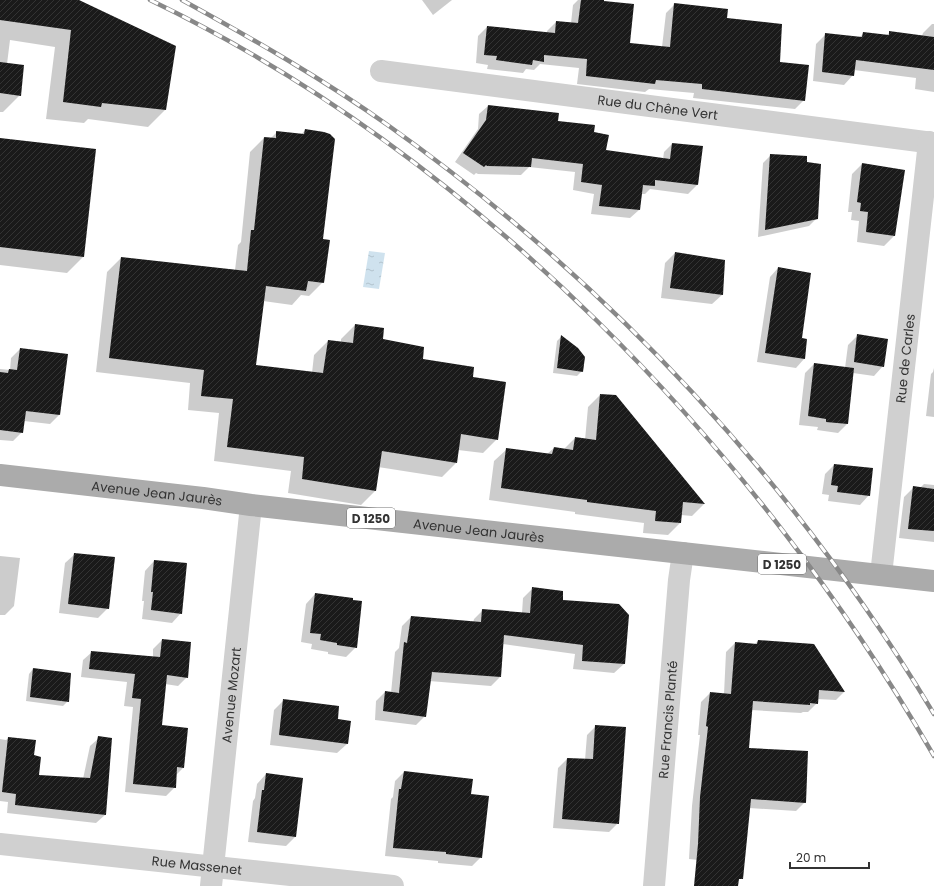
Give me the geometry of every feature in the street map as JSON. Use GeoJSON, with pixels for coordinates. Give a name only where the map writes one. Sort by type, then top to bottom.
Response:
{"type":"FeatureCollection","features":[{"type":"Feature","properties":{"kind":"main road","name":"Avenue Jean Jaurès"},"geometry":{"type":"LineString","coordinates":[[0,475],[251,505],[934,581]]}},
{"type":"Feature","properties":{"kind":"street","name":"Rue du Chêne Vert"},"geometry":{"type":"LineString","coordinates":[[382,71],[931,142]]}},
{"type":"Feature","properties":{"kind":"street","name":"Rue de Carles"},"geometry":{"type":"LineString","coordinates":[[881,575],[931,142]]}},
{"type":"Feature","properties":{"kind":"street","name":"Avenue Mozart"},"geometry":{"type":"LineString","coordinates":[[212,876],[251,505]]}},
{"type":"Feature","properties":{"kind":"street","name":"Rue Francis Planté"},"geometry":{"type":"LineString","coordinates":[[654,886],[683,553]]}},
{"type":"Feature","properties":{"kind":"street","name":"Rue Massenet"},"geometry":{"type":"LineString","coordinates":[[0,844],[212,876],[393,886]]}},
{"type":"Feature","properties":{"kind":"water"},"geometry":{"type":"Polygon","coordinates":[[[369,251],[385,253],[379,289],[363,287],[369,251]]]}},
{"type":"Feature","properties":{"kind":"building"},"geometry":{"type":"Polygon","coordinates":[[[0,0],[79,0],[176,46],[166,110],[102,103],[101,107],[63,102],[71,30],[0,20],[0,0]]]}},
{"type":"Feature","properties":{"kind":"building"},"geometry":{"type":"Polygon","coordinates":[[[581,0],[604,0],[634,4],[630,43],[670,47],[674,3],[728,9],[727,18],[782,24],[780,62],[809,65],[805,101],[702,89],[702,84],[656,80],[655,84],[586,76],[587,59],[544,55],[544,62],[533,60],[532,65],[496,60],[497,56],[484,55],[487,26],[555,33],[556,21],[578,23],[581,0]]]}},
{"type":"Feature","properties":{"kind":"building"},"geometry":{"type":"Polygon","coordinates":[[[889,31],[934,37],[934,70],[856,60],[854,76],[822,72],[825,33],[862,37],[863,32],[889,35],[889,31]]]}},
{"type":"Feature","properties":{"kind":"building"},"geometry":{"type":"Polygon","coordinates":[[[0,62],[24,65],[21,96],[0,93],[0,62]]]}},
{"type":"Feature","properties":{"kind":"building"},"geometry":{"type":"Polygon","coordinates":[[[488,105],[559,113],[558,121],[595,125],[594,132],[609,135],[606,150],[670,159],[672,143],[703,146],[698,185],[655,180],[655,186],[643,185],[640,210],[599,206],[602,185],[581,182],[583,164],[532,158],[531,167],[486,165],[484,167],[463,153],[486,120],[488,105]]]}},
{"type":"Feature","properties":{"kind":"building"},"geometry":{"type":"Polygon","coordinates":[[[305,129],[330,134],[335,139],[323,239],[330,240],[324,283],[308,281],[306,291],[266,286],[256,365],[323,373],[328,340],[353,343],[355,324],[384,328],[383,339],[424,347],[423,359],[474,367],[473,377],[506,382],[498,440],[461,434],[457,463],[382,451],[376,491],[302,479],[304,457],[227,447],[233,399],[201,396],[204,370],[109,358],[121,257],[247,271],[251,230],[254,230],[264,137],[276,138],[276,131],[304,134],[305,129]]]}},
{"type":"Feature","properties":{"kind":"building"},"geometry":{"type":"Polygon","coordinates":[[[0,138],[96,149],[84,257],[0,247],[0,138]]]}},
{"type":"Feature","properties":{"kind":"building"},"geometry":{"type":"Polygon","coordinates":[[[770,154],[807,156],[807,162],[821,164],[818,219],[765,230],[770,154]]]}},
{"type":"Feature","properties":{"kind":"building"},"geometry":{"type":"Polygon","coordinates":[[[862,163],[905,170],[895,236],[866,232],[868,212],[860,211],[861,203],[857,202],[862,163]]]}},
{"type":"Feature","properties":{"kind":"building"},"geometry":{"type":"Polygon","coordinates":[[[675,252],[725,260],[723,295],[670,288],[675,252]]]}},
{"type":"Feature","properties":{"kind":"building"},"geometry":{"type":"Polygon","coordinates":[[[778,267],[811,273],[802,338],[807,339],[805,359],[765,353],[778,267]]]}},
{"type":"Feature","properties":{"kind":"building"},"geometry":{"type":"Polygon","coordinates":[[[857,334],[888,339],[884,367],[854,362],[857,334]]]}},
{"type":"Feature","properties":{"kind":"building"},"geometry":{"type":"Polygon","coordinates":[[[561,335],[578,348],[585,357],[583,372],[557,368],[561,335]]]}},
{"type":"Feature","properties":{"kind":"building"},"geometry":{"type":"Polygon","coordinates":[[[20,348],[68,354],[60,415],[26,411],[23,433],[0,430],[0,372],[8,373],[9,369],[17,370],[20,348]]]}},
{"type":"Feature","properties":{"kind":"building"},"geometry":{"type":"Polygon","coordinates":[[[814,363],[854,368],[848,424],[826,422],[826,419],[808,416],[814,363]]]}},
{"type":"Feature","properties":{"kind":"building"},"geometry":{"type":"Polygon","coordinates":[[[600,394],[616,395],[705,504],[683,502],[681,523],[655,521],[656,511],[587,502],[587,500],[501,488],[506,448],[552,454],[554,447],[573,450],[575,437],[596,440],[600,394]]]}},
{"type":"Feature","properties":{"kind":"building"},"geometry":{"type":"Polygon","coordinates":[[[834,464],[873,468],[870,496],[837,492],[838,486],[831,485],[834,464]]]}},
{"type":"Feature","properties":{"kind":"building"},"geometry":{"type":"Polygon","coordinates":[[[913,486],[934,489],[934,531],[908,529],[913,486]]]}},
{"type":"Feature","properties":{"kind":"building"},"geometry":{"type":"Polygon","coordinates":[[[74,553],[115,557],[109,609],[68,604],[74,553]]]}},
{"type":"Feature","properties":{"kind":"building"},"geometry":{"type":"Polygon","coordinates":[[[154,560],[187,563],[182,614],[151,610],[154,560]]]}},
{"type":"Feature","properties":{"kind":"building"},"geometry":{"type":"Polygon","coordinates":[[[532,587],[563,591],[563,600],[619,604],[629,615],[625,664],[582,661],[583,645],[504,635],[501,677],[432,672],[426,717],[383,711],[385,691],[399,693],[404,642],[407,643],[411,616],[481,622],[482,609],[530,613],[532,587]]]}},
{"type":"Feature","properties":{"kind":"building"},"geometry":{"type":"Polygon","coordinates":[[[315,593],[353,598],[353,600],[362,601],[357,648],[337,645],[337,643],[320,640],[321,634],[310,633],[315,593]]]}},
{"type":"Feature","properties":{"kind":"building"},"geometry":{"type":"Polygon","coordinates":[[[162,639],[191,642],[188,678],[167,675],[162,725],[188,728],[184,768],[177,767],[176,788],[133,784],[141,699],[132,698],[135,674],[89,669],[91,651],[160,657],[162,639]]]}},
{"type":"Feature","properties":{"kind":"building"},"geometry":{"type":"Polygon","coordinates":[[[758,640],[814,644],[845,692],[819,690],[818,704],[810,703],[810,705],[753,701],[749,748],[808,751],[806,803],[751,799],[743,879],[739,879],[738,886],[694,886],[700,797],[708,727],[706,726],[710,692],[731,694],[735,642],[757,644],[758,640]]]}},
{"type":"Feature","properties":{"kind":"building"},"geometry":{"type":"Polygon","coordinates":[[[33,668],[71,673],[69,702],[30,697],[33,668]]]}},
{"type":"Feature","properties":{"kind":"building"},"geometry":{"type":"Polygon","coordinates":[[[283,699],[339,706],[338,719],[351,721],[348,744],[279,735],[283,699]]]}},
{"type":"Feature","properties":{"kind":"building"},"geometry":{"type":"Polygon","coordinates":[[[595,725],[626,727],[619,824],[562,819],[567,758],[593,759],[595,725]]]}},
{"type":"Feature","properties":{"kind":"building"},"geometry":{"type":"Polygon","coordinates":[[[98,736],[112,738],[106,815],[15,805],[16,794],[2,792],[8,737],[36,740],[34,755],[41,757],[39,775],[90,778],[98,736]]]}},
{"type":"Feature","properties":{"kind":"building"},"geometry":{"type":"Polygon","coordinates":[[[404,771],[473,779],[471,794],[489,796],[482,858],[446,854],[446,852],[393,848],[399,789],[401,789],[404,771]]]}},
{"type":"Feature","properties":{"kind":"building"},"geometry":{"type":"Polygon","coordinates":[[[266,773],[303,778],[296,837],[257,832],[262,790],[264,790],[266,773]]]}},
{"type":"Feature","properties":{"kind":"railway"},"geometry":{"type":"LineString","coordinates":[[150,0],[269,65],[384,140],[493,226],[596,320],[693,422],[782,529],[862,641],[934,756]]}},
{"type":"Feature","properties":{"kind":"railway"},"geometry":{"type":"LineString","coordinates":[[182,0],[287,60],[339,92],[389,126],[470,187],[548,252],[622,320],[692,392],[759,468],[821,547],[880,629],[934,714]]}}]}
